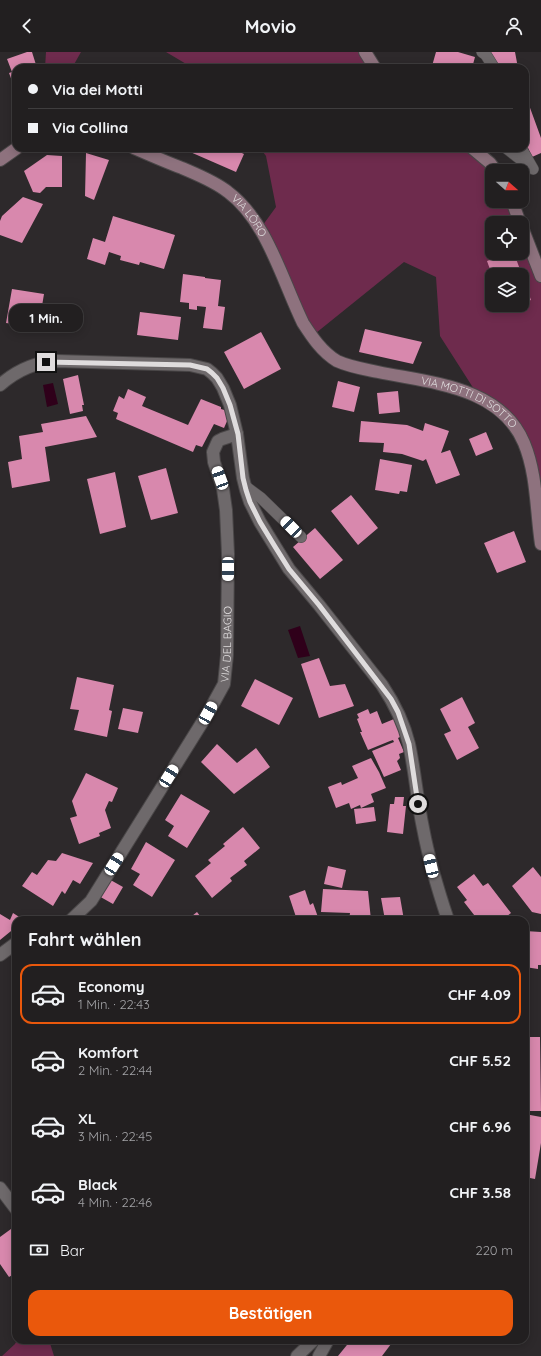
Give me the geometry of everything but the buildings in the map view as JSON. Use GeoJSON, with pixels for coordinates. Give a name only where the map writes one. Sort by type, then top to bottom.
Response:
{"type":"FeatureCollection","features":[{"type":"Feature","properties":{"kind":"street"},"geometry":{"type":"LineString","coordinates":[[365,52],[372,64]]}},
{"type":"Feature","properties":{"kind":"street"},"geometry":{"type":"LineString","coordinates":[[0,160],[12,152]]}},
{"type":"Feature","properties":{"kind":"street","name":"VIA LÔRO"},"geometry":{"type":"LineString","coordinates":[[143,152],[204,178],[227,191],[248,211],[260,229],[295,307],[311,336]]}},
{"type":"Feature","properties":{"kind":"street"},"geometry":{"type":"LineString","coordinates":[[476,152],[490,164]]}},
{"type":"Feature","properties":{"kind":"street"},"geometry":{"type":"LineString","coordinates":[[529,245],[541,276]]}},
{"type":"Feature","properties":{"kind":"street","name":"VIA MOTTI DI SOTTO"},"geometry":{"type":"LineString","coordinates":[[311,336],[328,354],[346,364],[450,387],[479,397],[497,407],[512,422],[524,444],[533,479],[541,544]]}},
{"type":"Feature","properties":{"kind":"street"},"geometry":{"type":"LineString","coordinates":[[0,385],[18,372],[37,363],[46,362],[190,365],[207,369],[217,378],[230,405],[238,434],[245,486],[250,502],[260,522],[289,569],[382,685],[398,712],[409,744],[423,828],[434,878],[447,916]]}},
{"type":"Feature","properties":{"kind":"street","name":"VIA DEL BAGIO"},"geometry":{"type":"LineString","coordinates":[[75,916],[91,901],[204,719],[224,684],[227,655],[227,524],[223,489],[214,462],[213,452],[218,442],[222,439],[238,434]]}},
{"type":"Feature","properties":{"kind":"street"},"geometry":{"type":"LineString","coordinates":[[0,954],[12,946]]}},
{"type":"Feature","properties":{"kind":"street"},"geometry":{"type":"LineString","coordinates":[[0,1188],[12,1204]]}},
{"type":"Feature","properties":{"kind":"street"},"geometry":{"type":"LineString","coordinates":[[297,1356],[310,1344]]}},
{"type":"Feature","properties":{"kind":"street"},"geometry":{"type":"LineString","coordinates":[[319,1356],[326,1344]]}},
{"type":"Feature","properties":{"kind":"lane"},"geometry":{"type":"LineString","coordinates":[[482,52],[486,54],[492,64]]}},
{"type":"Feature","properties":{"kind":"lane"},"geometry":{"type":"LineString","coordinates":[[511,152],[533,169],[523,152]]}},
{"type":"Feature","properties":{"kind":"lane"},"geometry":{"type":"LineString","coordinates":[[245,486],[262,498],[301,537]]}},
{"type":"Feature","properties":{"kind":"shaded area"},"geometry":{"type":"Polygon","coordinates":[[[46,52],[81,52],[74,64],[45,64],[46,52]]]}},
{"type":"Feature","properties":{"kind":"shaded area"},"geometry":{"type":"Polygon","coordinates":[[[166,52],[365,52],[372,64],[186,64],[166,52]]]}},
{"type":"Feature","properties":{"kind":"shaded area"},"geometry":{"type":"Polygon","coordinates":[[[263,152],[475,152],[485,164],[485,208],[513,208],[517,216],[485,216],[485,260],[529,260],[529,245],[541,276],[541,544],[524,444],[479,397],[440,336],[436,277],[404,262],[311,337],[260,229],[276,207],[266,156],[263,152]]]}},
{"type":"Feature","properties":{"kind":"shaded area"},"geometry":{"type":"Polygon","coordinates":[[[53,383],[58,404],[47,407],[43,385],[53,383]]]}},
{"type":"Feature","properties":{"kind":"shaded area"},"geometry":{"type":"Polygon","coordinates":[[[300,626],[310,656],[298,658],[288,630],[300,626]]]}},
{"type":"Feature","properties":{"kind":"shaded area"},"geometry":{"type":"Polygon","coordinates":[[[15,1344],[50,1344],[54,1356],[2,1356],[15,1344]]]}},
{"type":"Feature","properties":{"kind":"route"},"geometry":{"type":"LineString","coordinates":[[46,362],[57,361],[190,365],[207,369],[217,378],[230,405],[238,434],[243,478],[250,502],[260,522],[289,569],[382,685],[391,699],[398,712],[409,744],[418,804]]}}]}
